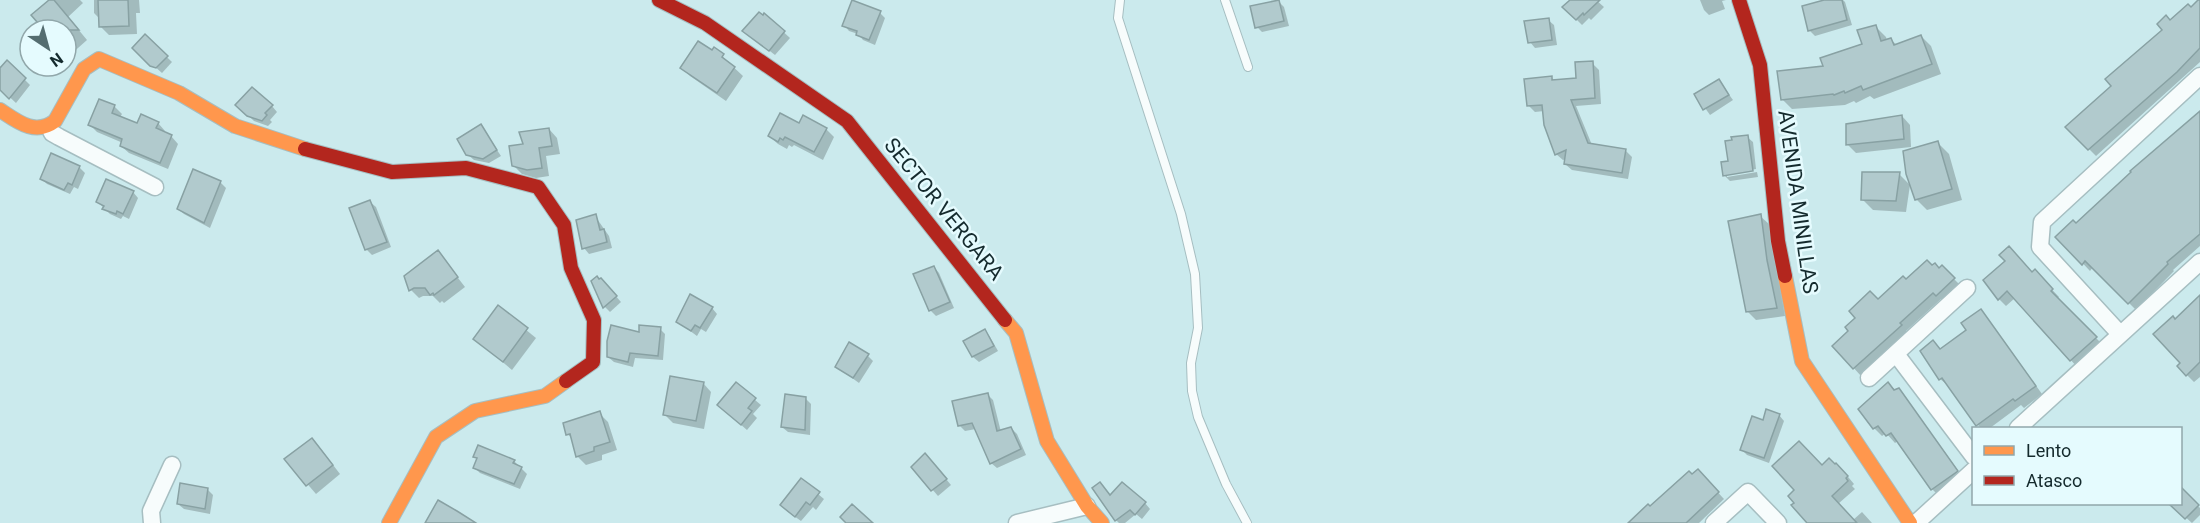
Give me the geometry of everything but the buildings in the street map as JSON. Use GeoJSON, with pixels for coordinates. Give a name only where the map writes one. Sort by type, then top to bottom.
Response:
{"type":"FeatureCollection","features":[{"type":"Feature","properties":{"kind":"street","name":"SECTOR VERGARA"},"geometry":{"type":"LineString","coordinates":[[659,0],[705,23],[847,121],[1016,333],[1047,441],[1087,506],[1102,523]]}},
{"type":"Feature","properties":{"kind":"street","name":"AVENIDA MINILLAS"},"geometry":{"type":"LineString","coordinates":[[1739,0],[1760,65],[1778,241],[1802,361],[1910,523]]}},
{"type":"Feature","properties":{"kind":"street"},"geometry":{"type":"LineString","coordinates":[[0,110],[32,129],[49,127],[55,121],[84,69],[99,59],[178,93],[235,126],[280,142],[392,172],[466,168],[538,186],[564,225],[571,268],[594,320],[593,362],[545,396],[475,411],[436,437],[389,523]]}},
{"type":"Feature","properties":{"kind":"street"},"geometry":{"type":"LineString","coordinates":[[2120,334],[2040,247],[2042,222],[2200,76]]}},
{"type":"Feature","properties":{"kind":"street"},"geometry":{"type":"LineString","coordinates":[[49,127],[52,133],[59,137],[155,187]]}},
{"type":"Feature","properties":{"kind":"street"},"geometry":{"type":"LineString","coordinates":[[2021,427],[2200,262]]}},
{"type":"Feature","properties":{"kind":"street"},"geometry":{"type":"LineString","coordinates":[[1869,378],[1967,288]]}},
{"type":"Feature","properties":{"kind":"street"},"geometry":{"type":"LineString","coordinates":[[1896,354],[1972,453]]}},
{"type":"Feature","properties":{"kind":"street"},"geometry":{"type":"LineString","coordinates":[[152,523],[151,511],[172,465]]}},
{"type":"Feature","properties":{"kind":"street"},"geometry":{"type":"LineString","coordinates":[[1916,523],[1972,472]]}},
{"type":"Feature","properties":{"kind":"street"},"geometry":{"type":"LineString","coordinates":[[1714,523],[1748,492],[1778,523]]}},
{"type":"Feature","properties":{"kind":"street"},"geometry":{"type":"LineString","coordinates":[[1017,523],[1087,506]]}},
{"type":"Feature","properties":{"kind":"lane"},"geometry":{"type":"LineString","coordinates":[[1120,0],[1118,18],[1181,214],[1195,274],[1198,328],[1191,363],[1192,391],[1198,417],[1211,451],[1247,523]]}},
{"type":"Feature","properties":{"kind":"lane"},"geometry":{"type":"LineString","coordinates":[[1225,0],[1248,67]]}},
{"type":"Feature","properties":{"kind":"traffic: slow"},"geometry":{"type":"LineString","coordinates":[[0,110],[27,126],[48,125],[55,121],[84,69],[99,59],[179,93],[235,126],[305,149]]}},
{"type":"Feature","properties":{"kind":"traffic: slow"},"geometry":{"type":"LineString","coordinates":[[1785,276],[1802,361],[1910,523]]}},
{"type":"Feature","properties":{"kind":"traffic: slow"},"geometry":{"type":"LineString","coordinates":[[1005,320],[1016,333],[1047,441],[1087,506],[1102,523]]}},
{"type":"Feature","properties":{"kind":"traffic: slow"},"geometry":{"type":"LineString","coordinates":[[389,523],[436,437],[475,411],[545,396],[566,381]]}},
{"type":"Feature","properties":{"kind":"traffic: jam"},"geometry":{"type":"LineString","coordinates":[[659,0],[705,23],[847,121],[1005,320]]}},
{"type":"Feature","properties":{"kind":"traffic: jam"},"geometry":{"type":"LineString","coordinates":[[1739,0],[1760,65],[1778,241],[1785,276]]}},
{"type":"Feature","properties":{"kind":"traffic: jam"},"geometry":{"type":"LineString","coordinates":[[305,149],[392,172],[466,168],[538,187],[564,225],[571,268],[594,320],[593,362],[566,381]]}}]}
